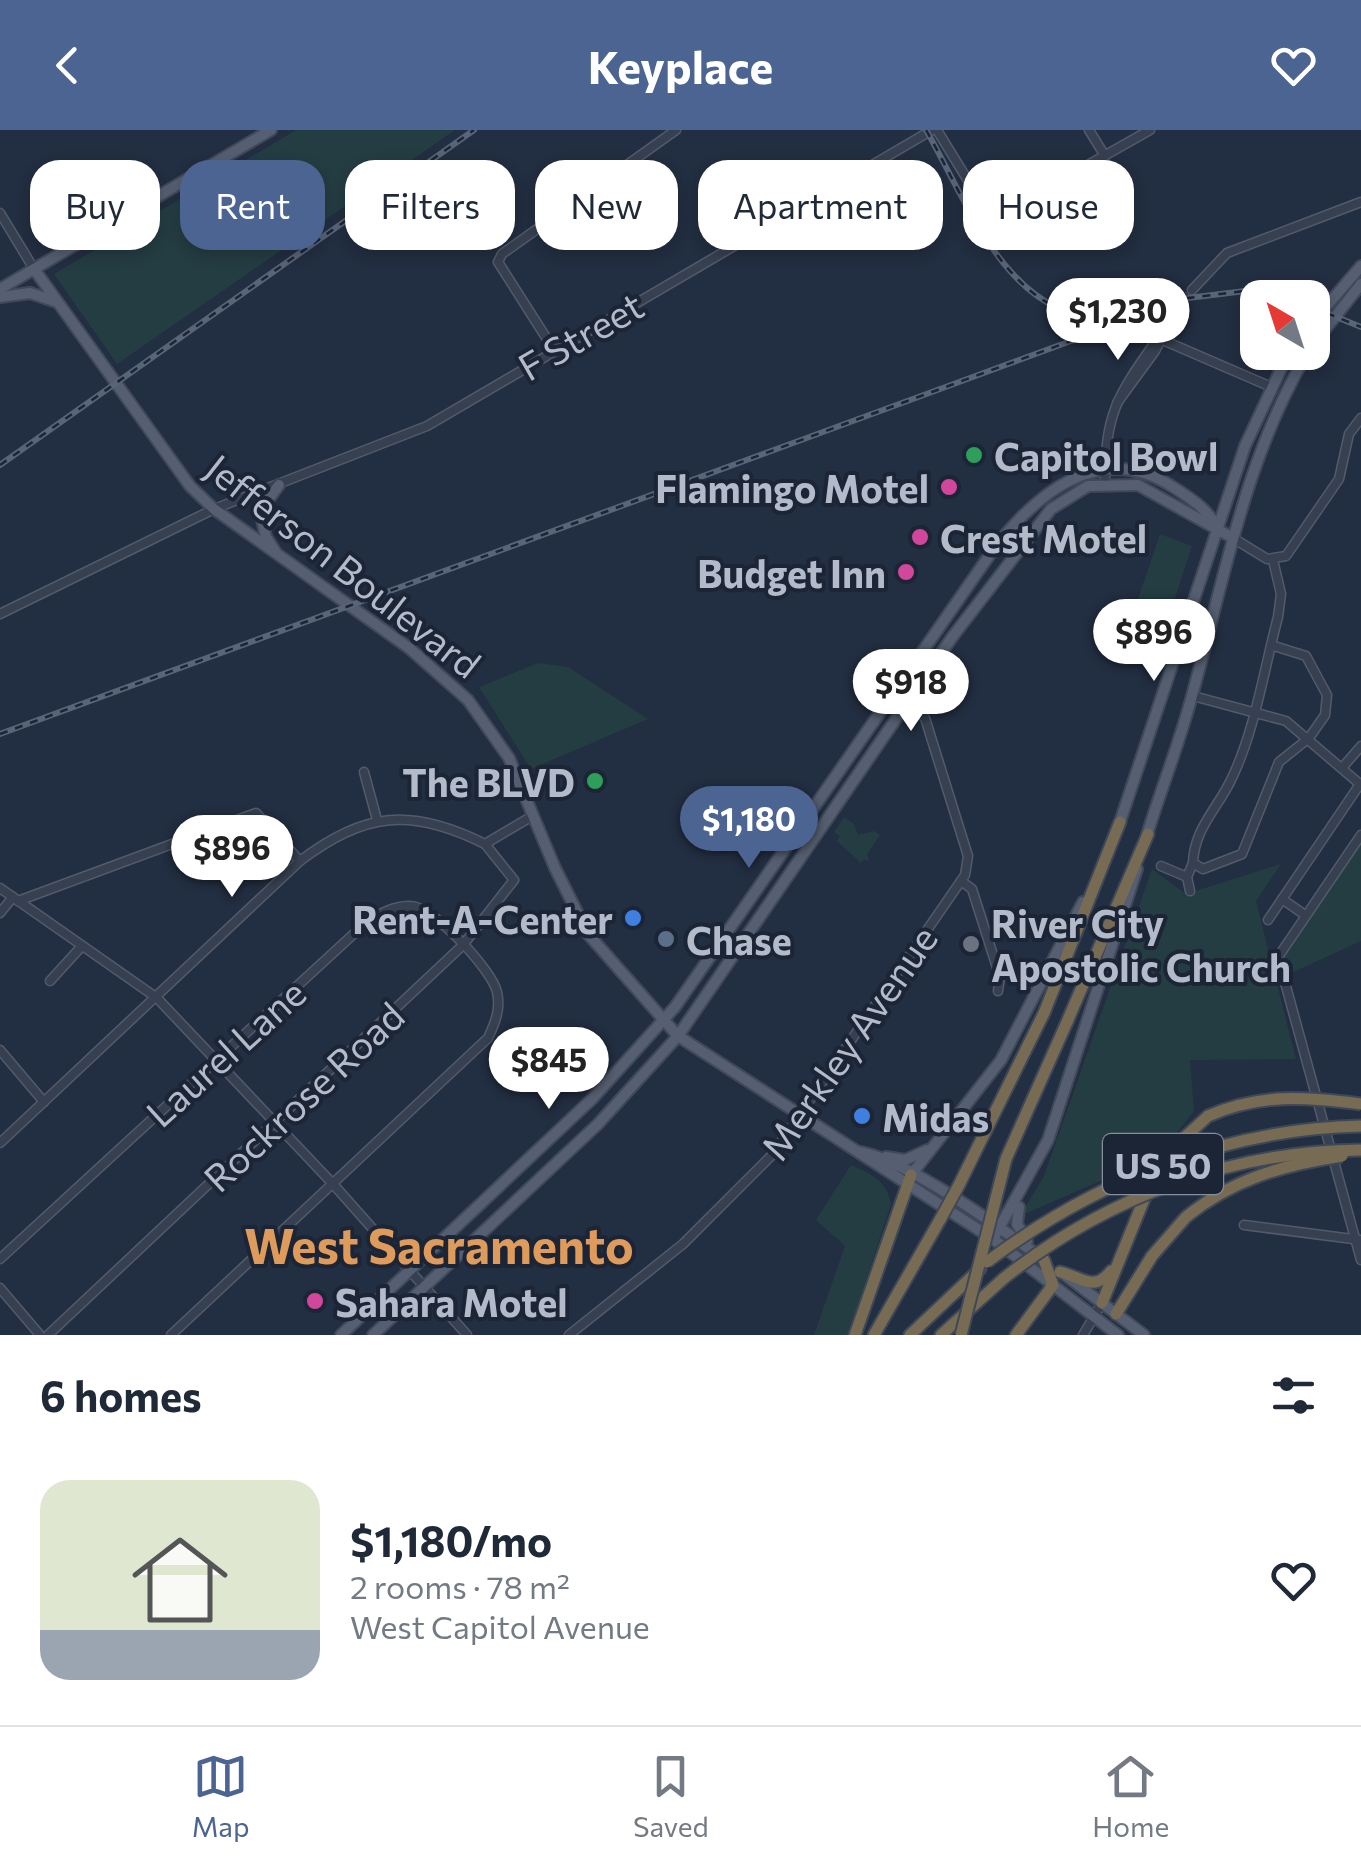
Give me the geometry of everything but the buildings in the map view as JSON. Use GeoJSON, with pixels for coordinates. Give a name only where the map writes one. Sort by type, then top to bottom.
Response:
{"type":"FeatureCollection","features":[{"type":"Feature","properties":{"kind":"highway"},"geometry":{"type":"LineString","coordinates":[[874,1335],[959,1185],[1050,998],[1120,822]]}},
{"type":"Feature","properties":{"kind":"highway"},"geometry":{"type":"LineString","coordinates":[[961,1335],[1006,1159],[1148,834]]}},
{"type":"Feature","properties":{"kind":"highway"},"geometry":{"type":"LineString","coordinates":[[1102,1303],[1160,1160],[1208,1116],[1243,1102],[1277,1096],[1361,1104]]}},
{"type":"Feature","properties":{"kind":"highway","name":"US 50"},"geometry":{"type":"LineString","coordinates":[[910,1335],[986,1262],[1068,1207],[1146,1170],[1233,1142],[1295,1131],[1361,1126]]}},
{"type":"Feature","properties":{"kind":"highway"},"geometry":{"type":"LineString","coordinates":[[1116,1314],[1152,1256],[1186,1217],[1219,1192],[1251,1177],[1361,1151]]}},
{"type":"Feature","properties":{"kind":"highway","name":"US 50"},"geometry":{"type":"LineString","coordinates":[[941,1335],[1003,1279],[1065,1234],[1171,1184],[1275,1156],[1361,1151]]}},
{"type":"Feature","properties":{"kind":"highway"},"geometry":{"type":"LineString","coordinates":[[854,1335],[908,1180]]}},
{"type":"Feature","properties":{"kind":"highway"},"geometry":{"type":"LineString","coordinates":[[1060,1272],[1096,1284],[1120,1259]]}},
{"type":"Feature","properties":{"kind":"highway"},"geometry":{"type":"LineString","coordinates":[[1016,1335],[1053,1285],[1044,1260]]}},
{"type":"Feature","properties":{"kind":"main road"},"geometry":{"type":"LineString","coordinates":[[0,289],[271,130]]}},
{"type":"Feature","properties":{"kind":"main road"},"geometry":{"type":"LineString","coordinates":[[1330,302],[1361,266]]}},
{"type":"Feature","properties":{"kind":"main road","name":"Jefferson Boulevard"},"geometry":{"type":"LineString","coordinates":[[34,270],[167,459],[214,510],[409,648],[468,700],[509,758],[588,934],[678,1036],[860,1152],[871,1164],[1000,1228],[1144,1335]]}},
{"type":"Feature","properties":{"kind":"main road"},"geometry":{"type":"LineString","coordinates":[[1330,323],[1361,284]]}},
{"type":"Feature","properties":{"kind":"main road"},"geometry":{"type":"LineString","coordinates":[[0,298],[30,293],[57,302]]}},
{"type":"Feature","properties":{"kind":"main road"},"geometry":{"type":"LineString","coordinates":[[908,1180],[1001,1060],[1120,822],[1218,528],[1269,386],[1278,370]]}},
{"type":"Feature","properties":{"kind":"main road"},"geometry":{"type":"LineString","coordinates":[[1032,1251],[1016,1218],[1057,1117],[1192,696],[1232,538],[1266,432],[1299,370]]}},
{"type":"Feature","properties":{"kind":"main road"},"geometry":{"type":"LineString","coordinates":[[341,1335],[612,1078],[663,1020],[765,883],[1018,517],[1061,483],[1104,468],[1156,477],[1208,511],[1218,528]]}},
{"type":"Feature","properties":{"kind":"main road"},"geometry":{"type":"LineString","coordinates":[[373,1335],[558,1163],[678,1036],[909,701],[1042,519],[1067,496],[1104,483],[1149,488],[1201,524],[1218,528],[1232,538]]}},
{"type":"Feature","properties":{"kind":"main road"},"geometry":{"type":"LineString","coordinates":[[278,556],[260,517],[263,504],[279,485]]}},
{"type":"Feature","properties":{"kind":"main road"},"geometry":{"type":"LineString","coordinates":[[1184,632],[1175,686],[1192,696]]}},
{"type":"Feature","properties":{"kind":"main road"},"geometry":{"type":"LineString","coordinates":[[808,818],[814,824],[810,843]]}},
{"type":"Feature","properties":{"kind":"main road"},"geometry":{"type":"LineString","coordinates":[[759,918],[768,888],[765,883]]}},
{"type":"Feature","properties":{"kind":"main road"},"geometry":{"type":"LineString","coordinates":[[877,1155],[912,1158],[942,1136]]}},
{"type":"Feature","properties":{"kind":"main road"},"geometry":{"type":"LineString","coordinates":[[542,1146],[558,1163]]}},
{"type":"Feature","properties":{"kind":"main road","name":"Jefferson Boulevard"},"geometry":{"type":"LineString","coordinates":[[860,1152],[877,1155],[1094,1316],[1104,1331],[1118,1335]]}},
{"type":"Feature","properties":{"kind":"main road"},"geometry":{"type":"LineString","coordinates":[[993,1239],[1030,1178]]}},
{"type":"Feature","properties":{"kind":"street"},"geometry":{"type":"LineString","coordinates":[[554,350],[498,262],[502,254],[676,130]]}},
{"type":"Feature","properties":{"kind":"street"},"geometry":{"type":"LineString","coordinates":[[935,130],[984,205],[994,213],[1010,209],[1150,130]]}},
{"type":"Feature","properties":{"kind":"street","name":"F Street"},"geometry":{"type":"LineString","coordinates":[[0,614],[214,510],[427,426],[935,130]]}},
{"type":"Feature","properties":{"kind":"street"},"geometry":{"type":"LineString","coordinates":[[1090,130],[1104,156]]}},
{"type":"Feature","properties":{"kind":"street"},"geometry":{"type":"LineString","coordinates":[[1192,290],[1227,253],[1361,202]]}},
{"type":"Feature","properties":{"kind":"street"},"geometry":{"type":"LineString","coordinates":[[0,213],[34,270]]}},
{"type":"Feature","properties":{"kind":"street"},"geometry":{"type":"LineString","coordinates":[[1104,483],[1104,439],[1116,403],[1177,310]]}},
{"type":"Feature","properties":{"kind":"street"},"geometry":{"type":"LineString","coordinates":[[1160,338],[1269,386]]}},
{"type":"Feature","properties":{"kind":"street"},"geometry":{"type":"LineString","coordinates":[[1272,560],[1291,551],[1339,480],[1349,434],[1361,418]]}},
{"type":"Feature","properties":{"kind":"street"},"geometry":{"type":"LineString","coordinates":[[1190,891],[1187,877],[1209,810],[1232,778],[1282,594],[1272,560],[1232,538]]}},
{"type":"Feature","properties":{"kind":"street"},"geometry":{"type":"LineString","coordinates":[[1193,863],[1203,869],[1242,854],[1279,762],[1309,738],[1325,715],[1328,702],[1323,684],[1306,656],[1271,644]]}},
{"type":"Feature","properties":{"kind":"street"},"geometry":{"type":"LineString","coordinates":[[896,692],[925,718],[968,856],[962,880],[972,889],[1000,976],[998,990]]}},
{"type":"Feature","properties":{"kind":"street"},"geometry":{"type":"LineString","coordinates":[[1192,696],[1286,721],[1360,784],[1268,920]]}},
{"type":"Feature","properties":{"kind":"street"},"geometry":{"type":"LineString","coordinates":[[1342,768],[1361,746]]}},
{"type":"Feature","properties":{"kind":"street"},"geometry":{"type":"LineString","coordinates":[[364,772],[377,820]]}},
{"type":"Feature","properties":{"kind":"street"},"geometry":{"type":"LineString","coordinates":[[0,914],[16,899],[256,813],[300,861]]}},
{"type":"Feature","properties":{"kind":"street"},"geometry":{"type":"LineString","coordinates":[[0,1143],[300,861],[336,833],[377,820],[436,824],[485,844],[534,815]]}},
{"type":"Feature","properties":{"kind":"street"},"geometry":{"type":"LineString","coordinates":[[1361,835],[1278,957],[1361,1260]]}},
{"type":"Feature","properties":{"kind":"street","name":"Rockrose Road"},"geometry":{"type":"LineString","coordinates":[[48,1335],[463,945],[514,880],[485,844]]}},
{"type":"Feature","properties":{"kind":"street"},"geometry":{"type":"LineString","coordinates":[[1161,866],[1187,877]]}},
{"type":"Feature","properties":{"kind":"street","name":"Merkley Avenue"},"geometry":{"type":"LineString","coordinates":[[570,1335],[683,1244],[772,1154],[962,880]]}},
{"type":"Feature","properties":{"kind":"street"},"geometry":{"type":"LineString","coordinates":[[0,888],[157,998],[333,1184],[467,1335]]}},
{"type":"Feature","properties":{"kind":"street"},"geometry":{"type":"LineString","coordinates":[[1282,899],[1305,915]]}},
{"type":"Feature","properties":{"kind":"street","name":"Laurel Lane"},"geometry":{"type":"LineString","coordinates":[[0,1259],[370,919],[394,907],[416,907],[463,945],[496,987],[498,1014],[488,1038],[171,1335]]}},
{"type":"Feature","properties":{"kind":"street"},"geometry":{"type":"LineString","coordinates":[[50,981],[81,947]]}},
{"type":"Feature","properties":{"kind":"street"},"geometry":{"type":"LineString","coordinates":[[0,1050],[44,1102]]}},
{"type":"Feature","properties":{"kind":"street"},"geometry":{"type":"LineString","coordinates":[[1244,1225],[1358,1240]]}},
{"type":"Feature","properties":{"kind":"street"},"geometry":{"type":"LineString","coordinates":[[0,1288],[40,1335]]}},
{"type":"Feature","properties":{"kind":"street"},"geometry":{"type":"LineString","coordinates":[[1083,1335],[1102,1303]]}},
{"type":"Feature","properties":{"kind":"street"},"geometry":{"type":"LineString","coordinates":[[1104,1331],[1116,1314]]}},
{"type":"Feature","properties":{"kind":"green space"},"geometry":{"type":"Polygon","coordinates":[[[296,130],[455,130],[412,160],[345,160],[345,206],[325,220],[325,160],[246,160],[296,130]]]}},
{"type":"Feature","properties":{"kind":"green space"},"geometry":{"type":"Polygon","coordinates":[[[180,199],[180,250],[282,250],[117,364],[54,274],[94,250],[160,250],[160,211],[180,199]]]}},
{"type":"Feature","properties":{"kind":"green space"},"geometry":{"type":"Polygon","coordinates":[[[1160,534],[1192,546],[1159,647],[1126,634],[1160,534]]]}},
{"type":"Feature","properties":{"kind":"green space"},"geometry":{"type":"Polygon","coordinates":[[[538,663],[568,667],[648,719],[531,769],[479,687],[538,663]]]}},
{"type":"Feature","properties":{"kind":"green space"},"geometry":{"type":"Polygon","coordinates":[[[844,817],[854,824],[858,835],[874,831],[880,835],[867,854],[869,862],[864,859],[861,863],[837,841],[840,836],[834,832],[844,817]]]}},
{"type":"Feature","properties":{"kind":"green space"},"geometry":{"type":"Polygon","coordinates":[[[1361,842],[1361,941],[1287,975],[1284,955],[1361,842]]]}},
{"type":"Feature","properties":{"kind":"green space"},"geometry":{"type":"Polygon","coordinates":[[[1281,864],[1256,901],[1296,1059],[1190,1060],[1194,1111],[1160,1155],[1020,1216],[1044,1176],[1152,869],[1186,894],[1281,864]]]}},
{"type":"Feature","properties":{"kind":"green space"},"geometry":{"type":"Polygon","coordinates":[[[851,1165],[882,1183],[891,1204],[848,1335],[814,1335],[845,1246],[816,1220],[851,1165]]]}},
{"type":"Feature","properties":{"kind":"tunnel"},"geometry":{"type":"LineString","coordinates":[[1177,310],[1192,290]]}},
{"type":"Feature","properties":{"kind":"railway"},"geometry":{"type":"LineString","coordinates":[[0,465],[474,130]]}},
{"type":"Feature","properties":{"kind":"railway"},"geometry":{"type":"LineString","coordinates":[[926,130],[977,225],[1020,281],[1047,302],[1078,315],[1114,319]]}},
{"type":"Feature","properties":{"kind":"railway"},"geometry":{"type":"LineString","coordinates":[[0,734],[1188,298],[1240,292]]}},
{"type":"Feature","properties":{"kind":"railway"},"geometry":{"type":"LineString","coordinates":[[1330,314],[1361,327]]}},
{"type":"Feature","properties":{"kind":"place","name":"Capitol Bowl"},"geometry":{"type":"Point","coordinates":[974,455]}},
{"type":"Feature","properties":{"kind":"place","name":"Flamingo Motel"},"geometry":{"type":"Point","coordinates":[949,487]}},
{"type":"Feature","properties":{"kind":"place","name":"Crest Motel"},"geometry":{"type":"Point","coordinates":[920,537]}},
{"type":"Feature","properties":{"kind":"place","name":"Budget Inn"},"geometry":{"type":"Point","coordinates":[906,572]}},
{"type":"Feature","properties":{"kind":"place","name":"The BLVD"},"geometry":{"type":"Point","coordinates":[595,781]}},
{"type":"Feature","properties":{"kind":"place","name":"Rent-A-Center"},"geometry":{"type":"Point","coordinates":[633,918]}},
{"type":"Feature","properties":{"kind":"place","name":"Chase"},"geometry":{"type":"Point","coordinates":[666,939]}},
{"type":"Feature","properties":{"kind":"place","name":"River City Apostolic Church"},"geometry":{"type":"Point","coordinates":[971,944]}},
{"type":"Feature","properties":{"kind":"place","name":"Midas"},"geometry":{"type":"Point","coordinates":[862,1116]}},
{"type":"Feature","properties":{"kind":"place","name":"Sahara Motel"},"geometry":{"type":"Point","coordinates":[315,1301]}},
{"type":"Feature","properties":{"kind":"district","name":"West Sacramento"},"geometry":{"type":"Point","coordinates":[439,1244]}}]}
